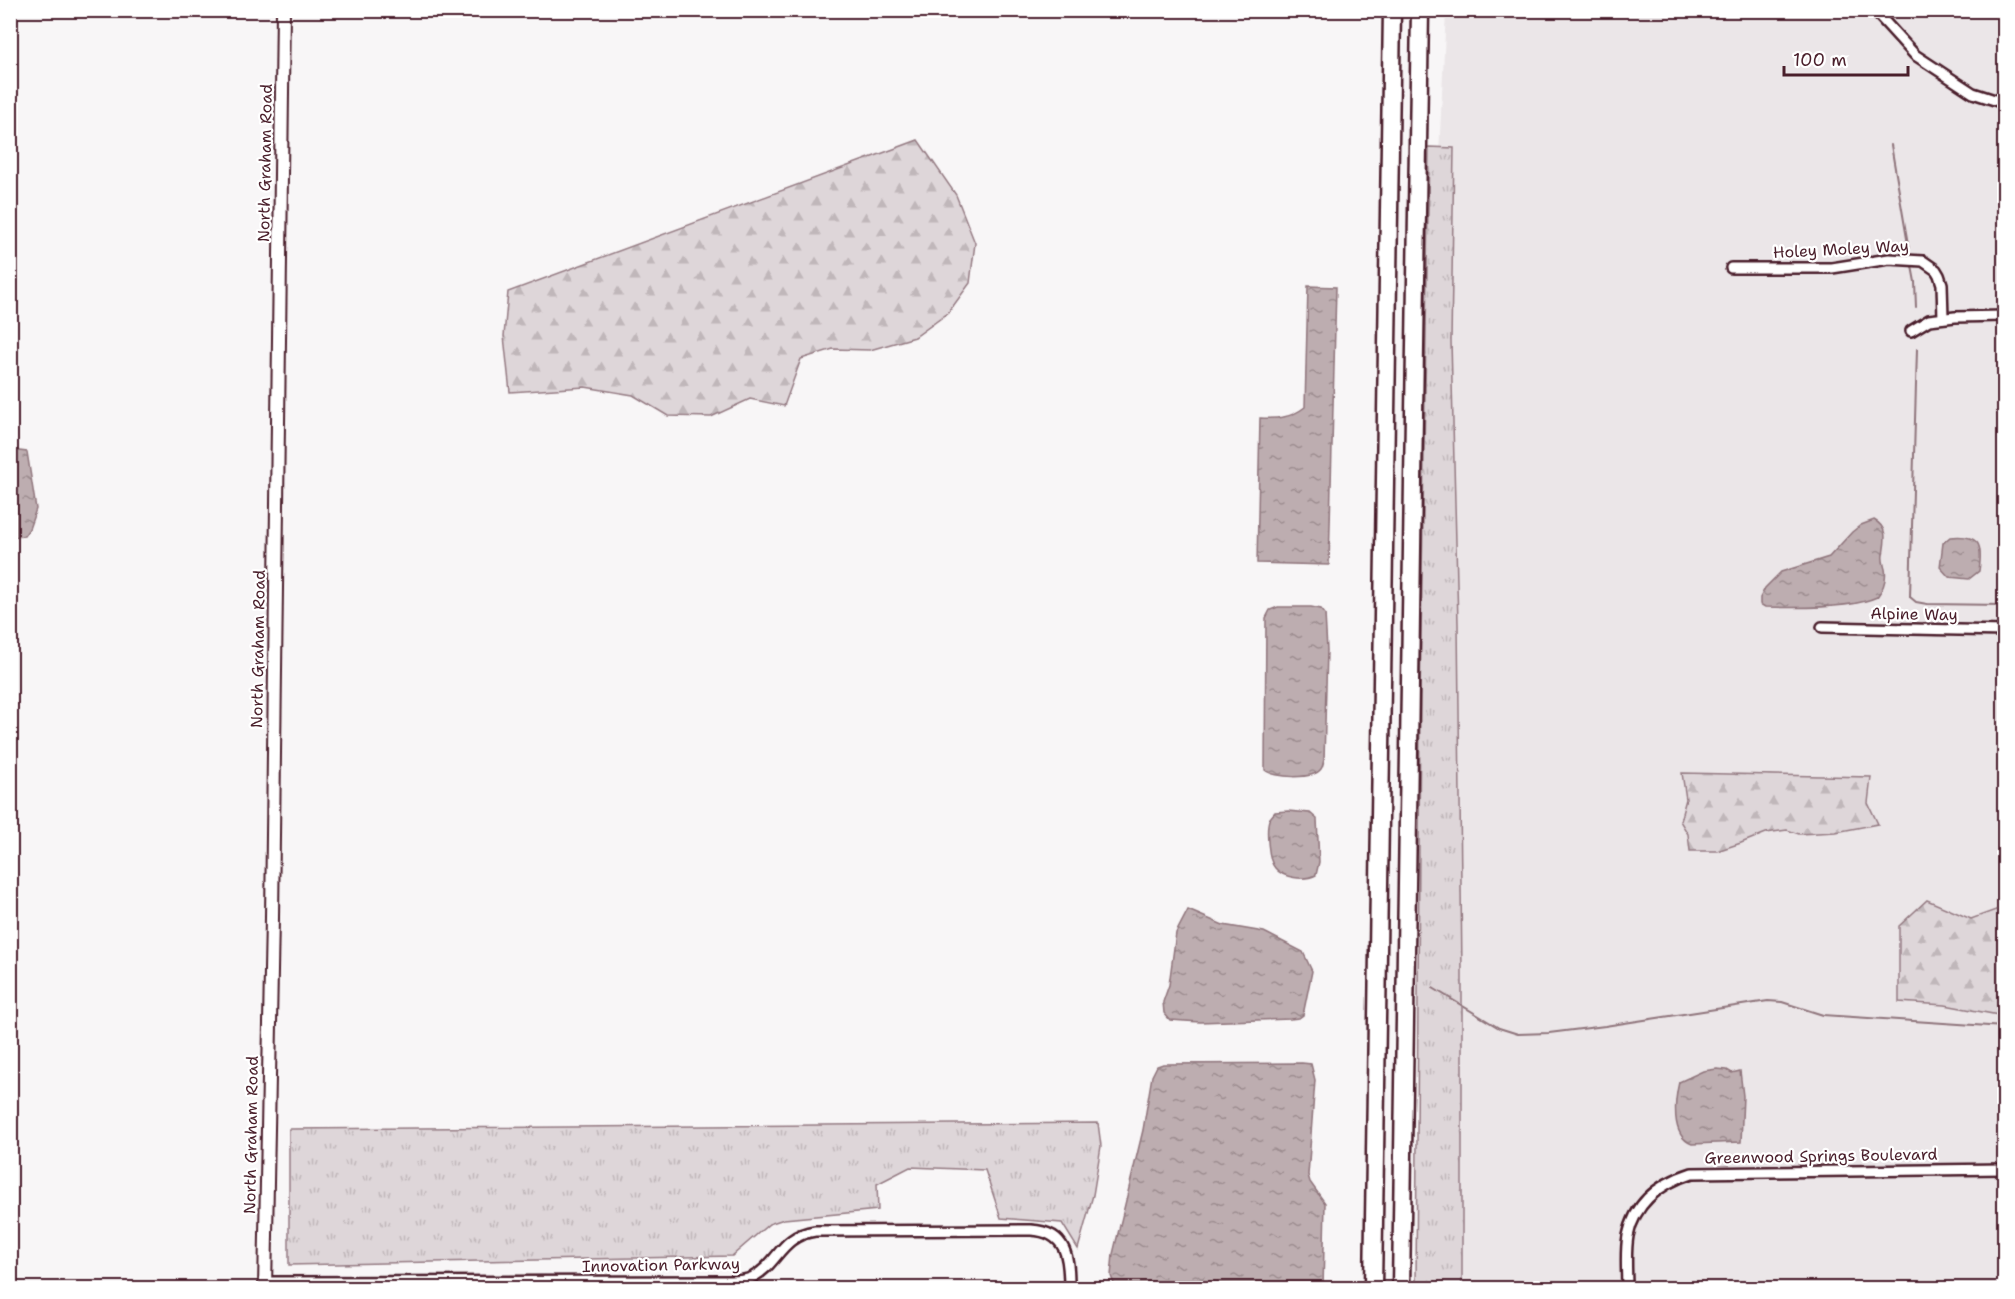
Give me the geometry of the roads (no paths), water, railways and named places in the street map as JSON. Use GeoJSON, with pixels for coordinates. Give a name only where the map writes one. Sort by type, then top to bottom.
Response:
{"type":"FeatureCollection","features":[{"type":"Feature","properties":{"kind":"highway"},"geometry":{"type":"LineString","coordinates":[[1373,1288],[1392,10]]}},
{"type":"Feature","properties":{"kind":"highway"},"geometry":{"type":"LineString","coordinates":[[1403,1288],[1420,10]]}},
{"type":"Feature","properties":{"kind":"street","name":"North Graham Road"},"geometry":{"type":"LineString","coordinates":[[265,1285],[272,918],[283,10]]}},
{"type":"Feature","properties":{"kind":"street"},"geometry":{"type":"LineString","coordinates":[[1874,10],[1915,55],[1973,93],[2004,103]]}},
{"type":"Feature","properties":{"kind":"street","name":"Holey Moley Way"},"geometry":{"type":"LineString","coordinates":[[1731,268],[1832,268],[1889,259],[1923,261],[1936,270],[1942,284],[1942,318]]}},
{"type":"Feature","properties":{"kind":"street"},"geometry":{"type":"LineString","coordinates":[[1911,331],[1929,320],[2004,316]]}},
{"type":"Feature","properties":{"kind":"street","name":"Alpine Way"},"geometry":{"type":"LineString","coordinates":[[1822,627],[2004,631]]}},
{"type":"Feature","properties":{"kind":"street","name":"Greenwood Springs Boulevard"},"geometry":{"type":"LineString","coordinates":[[1628,1288],[1628,1236],[1635,1217],[1646,1199],[1664,1183],[1692,1173],[2004,1169]]}},
{"type":"Feature","properties":{"kind":"street","name":"Innovation Parkway"},"geometry":{"type":"LineString","coordinates":[[265,1285],[717,1285],[753,1277],[793,1238],[803,1233],[815,1231],[1040,1230],[1051,1234],[1061,1242],[1067,1253],[1069,1288]]}},
{"type":"Feature","properties":{"kind":"water"},"geometry":{"type":"Polygon","coordinates":[[[1308,286],[1336,287],[1329,565],[1257,563],[1260,418],[1284,417],[1305,407],[1308,286]]]}},
{"type":"Feature","properties":{"kind":"water"},"geometry":{"type":"Polygon","coordinates":[[[11,450],[27,452],[36,509],[24,536],[14,537],[11,533],[11,450]]]}},
{"type":"Feature","properties":{"kind":"water"},"geometry":{"type":"Polygon","coordinates":[[[1874,520],[1882,527],[1885,535],[1883,559],[1885,577],[1883,588],[1877,597],[1853,604],[1822,607],[1765,607],[1760,604],[1765,588],[1781,572],[1829,557],[1852,532],[1861,525],[1874,520]]]}},
{"type":"Feature","properties":{"kind":"water"},"geometry":{"type":"Polygon","coordinates":[[[1950,537],[1968,537],[1977,543],[1980,554],[1979,571],[1969,579],[1949,577],[1940,567],[1943,543],[1950,537]]]}},
{"type":"Feature","properties":{"kind":"water"},"geometry":{"type":"Polygon","coordinates":[[[1278,607],[1311,607],[1321,609],[1325,614],[1327,650],[1324,760],[1322,768],[1310,775],[1293,777],[1276,775],[1265,770],[1266,618],[1270,610],[1278,607]]]}},
{"type":"Feature","properties":{"kind":"water"},"geometry":{"type":"Polygon","coordinates":[[[1275,812],[1310,813],[1317,819],[1319,862],[1316,875],[1311,877],[1294,878],[1283,874],[1275,868],[1271,859],[1268,845],[1269,820],[1275,812]]]}},
{"type":"Feature","properties":{"kind":"water"},"geometry":{"type":"Polygon","coordinates":[[[1188,910],[1223,925],[1264,932],[1303,952],[1312,971],[1303,1015],[1290,1019],[1200,1022],[1170,1020],[1164,1013],[1163,1002],[1169,985],[1176,933],[1188,910]]]}},
{"type":"Feature","properties":{"kind":"water"},"geometry":{"type":"Polygon","coordinates":[[[1163,1064],[1311,1064],[1315,1080],[1308,1175],[1310,1182],[1325,1203],[1323,1288],[1204,1283],[1123,1287],[1114,1284],[1111,1276],[1113,1254],[1143,1130],[1152,1076],[1157,1066],[1163,1064]]]}},
{"type":"Feature","properties":{"kind":"water"},"geometry":{"type":"Polygon","coordinates":[[[1717,1069],[1732,1073],[1740,1071],[1743,1096],[1741,1142],[1692,1144],[1685,1140],[1677,1125],[1676,1098],[1679,1082],[1703,1071],[1717,1069]]]}},
{"type":"Feature","properties":{"kind":"waterway"},"geometry":{"type":"LineString","coordinates":[[1891,145],[1910,256]]}},
{"type":"Feature","properties":{"kind":"waterway"},"geometry":{"type":"LineString","coordinates":[[1912,266],[1916,307]]}},
{"type":"Feature","properties":{"kind":"waterway"},"geometry":{"type":"LineString","coordinates":[[1917,349],[1910,597],[1916,602],[1927,604],[2004,605]]}},
{"type":"Feature","properties":{"kind":"waterway"},"geometry":{"type":"LineString","coordinates":[[1433,988],[1499,1028],[1518,1034],[1549,1033],[1605,1026],[1768,1001],[1782,1002],[1823,1015],[2004,1027]]}}]}
